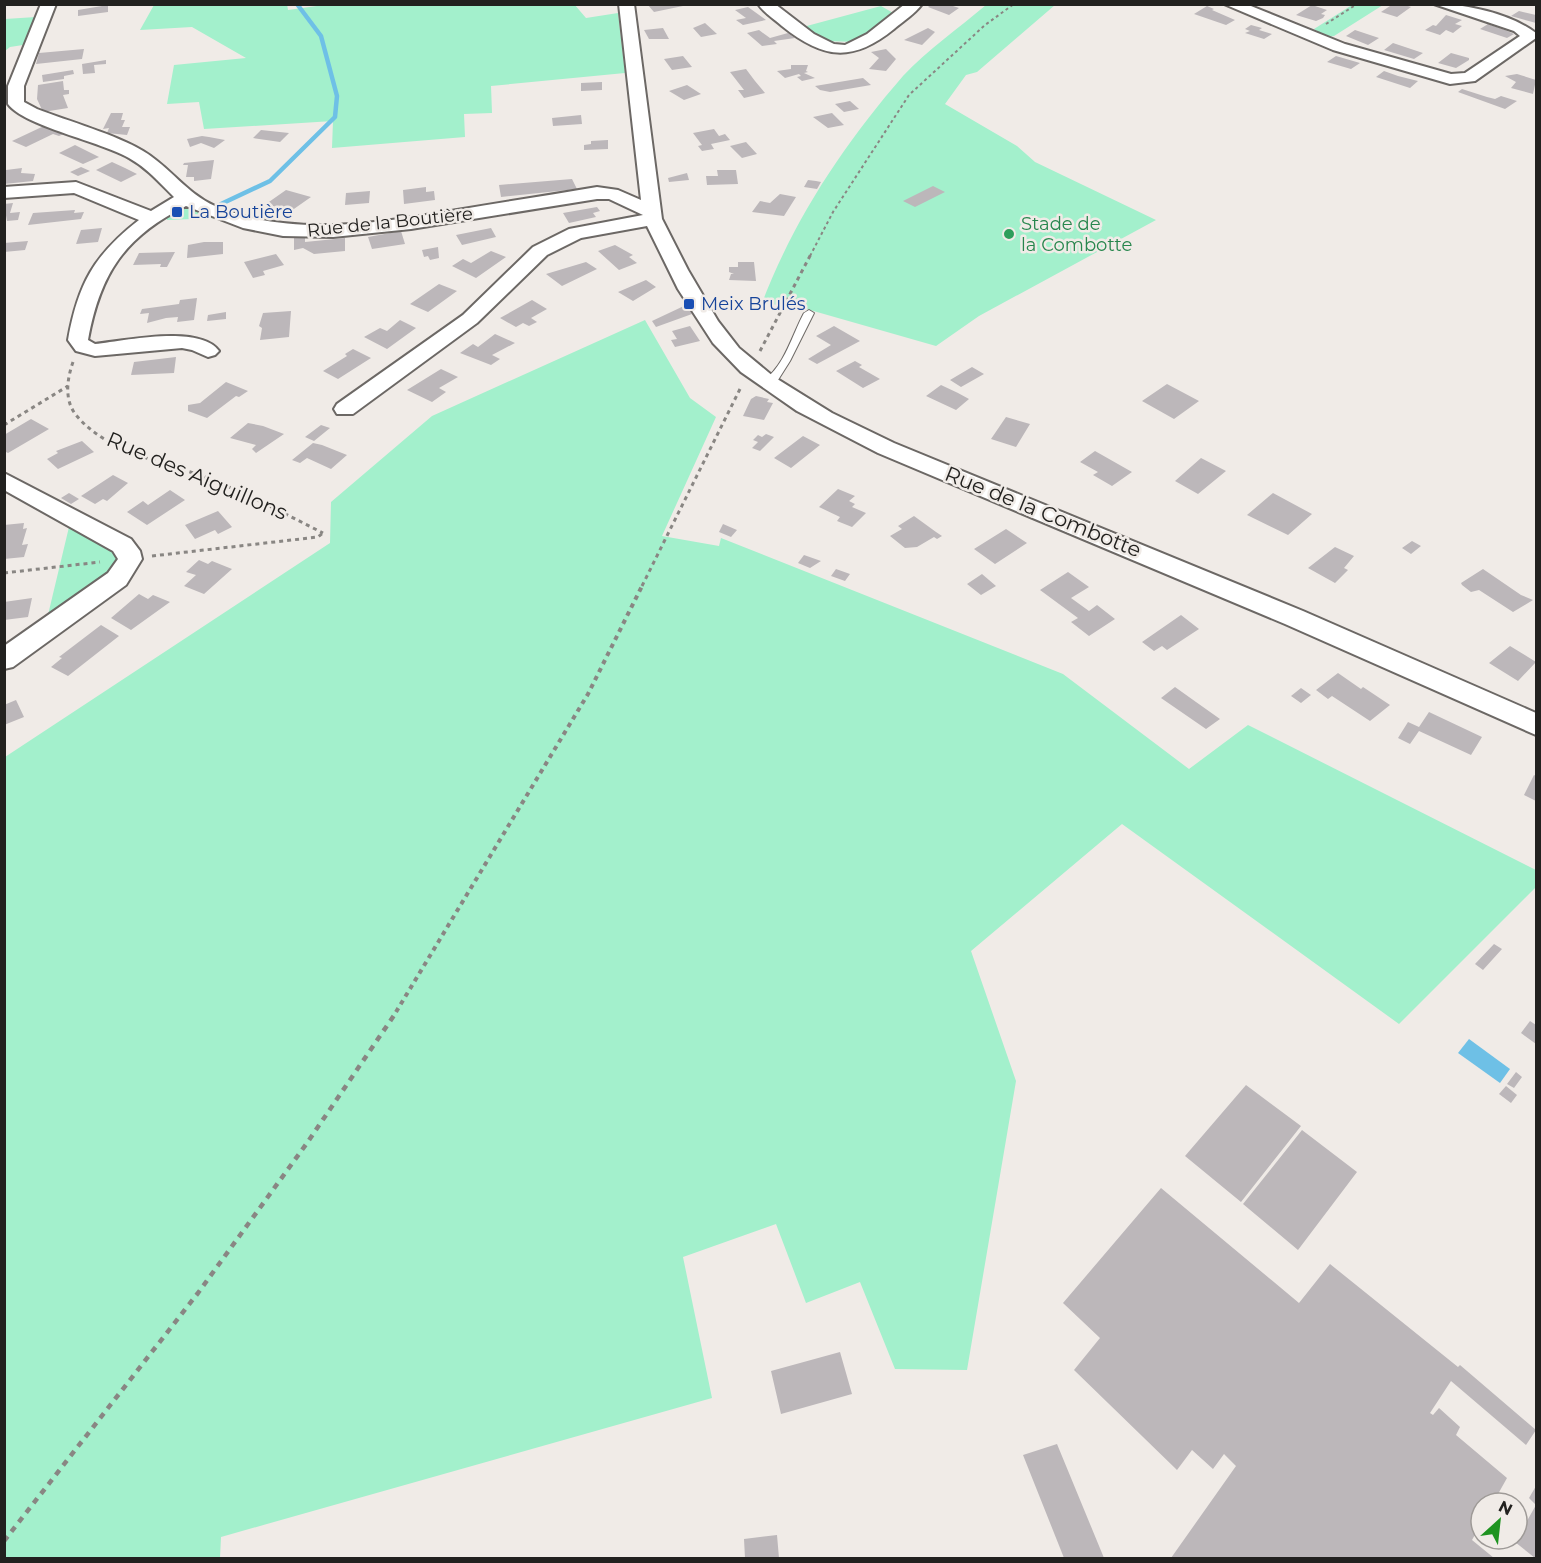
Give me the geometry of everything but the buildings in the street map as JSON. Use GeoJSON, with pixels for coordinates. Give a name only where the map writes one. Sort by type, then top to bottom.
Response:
{"type":"FeatureCollection","features":[{"type":"Feature","properties":{"kind":"street"},"geometry":{"type":"LineString","coordinates":[[14,104],[49,4]]}},
{"type":"Feature","properties":{"kind":"street","name":"Rue de la Combotte"},"geometry":{"type":"LineString","coordinates":[[626,4],[652,215],[666,248],[721,339],[768,382],[821,417],[886,448],[1323,629],[1536,725]]}},
{"type":"Feature","properties":{"kind":"street"},"geometry":{"type":"LineString","coordinates":[[765,4],[819,44],[844,49],[863,44],[915,4]]}},
{"type":"Feature","properties":{"kind":"street"},"geometry":{"type":"LineString","coordinates":[[1231,4],[1339,47],[1458,79],[1469,78],[1530,36],[1519,28],[1441,4]]}},
{"type":"Feature","properties":{"kind":"street","name":"Rue de la Boutière"},"geometry":{"type":"LineString","coordinates":[[14,104],[134,153],[154,166],[186,199],[243,222],[283,230],[312,231],[451,218],[581,195],[622,182],[648,187]]}},
{"type":"Feature","properties":{"kind":"street"},"geometry":{"type":"LineString","coordinates":[[622,182],[645,159]]}},
{"type":"Feature","properties":{"kind":"street","name":"Rue de la Boutière"},"geometry":{"type":"LineString","coordinates":[[622,182],[652,215]]}},
{"type":"Feature","properties":{"kind":"street"},"geometry":{"type":"LineString","coordinates":[[4,193],[76,187],[132,212],[154,218]]}},
{"type":"Feature","properties":{"kind":"street"},"geometry":{"type":"LineString","coordinates":[[186,199],[154,218],[110,254],[91,284],[78,339],[83,347],[95,350],[182,342],[198,344],[208,351]]}},
{"type":"Feature","properties":{"kind":"street"},"geometry":{"type":"LineString","coordinates":[[345,409],[470,319],[540,251],[576,233],[652,215]]}},
{"type":"Feature","properties":{"kind":"street"},"geometry":{"type":"LineString","coordinates":[[4,480],[122,544],[128,551],[130,559],[117,579],[4,660]]}},
{"type":"Feature","properties":{"kind":"lane"},"geometry":{"type":"LineString","coordinates":[[768,382],[781,373],[793,340],[809,313]]}},
{"type":"Feature","properties":{"kind":"path"},"geometry":{"type":"LineString","coordinates":[[4,1541],[198,1293],[308,1143],[399,1008],[588,694],[751,368],[832,212],[909,95],[985,25],[1014,4]]}},
{"type":"Feature","properties":{"kind":"path"},"geometry":{"type":"LineString","coordinates":[[1307,35],[1357,4]]}},
{"type":"Feature","properties":{"kind":"path"},"geometry":{"type":"LineString","coordinates":[[4,425],[68,386],[71,365],[83,347]]}},
{"type":"Feature","properties":{"kind":"path","name":"Rue des Aiguillons"},"geometry":{"type":"LineString","coordinates":[[68,386],[70,406],[76,415],[114,443],[215,482],[323,532],[318,537],[130,559]]}},
{"type":"Feature","properties":{"kind":"path"},"geometry":{"type":"LineString","coordinates":[[4,573],[130,559]]}},
{"type":"Feature","properties":{"kind":"green space"},"geometry":{"type":"Polygon","coordinates":[[[287,4],[288,10],[331,4],[574,4],[586,18],[618,13],[625,73],[491,86],[492,113],[464,114],[465,137],[332,148],[333,121],[204,129],[199,102],[167,104],[174,65],[246,58],[192,27],[140,30],[154,5],[287,4]]]}},
{"type":"Feature","properties":{"kind":"green space"},"geometry":{"type":"Polygon","coordinates":[[[986,5],[1055,5],[977,72],[966,75],[945,104],[1017,146],[1035,162],[1156,220],[979,316],[936,346],[803,308],[762,303],[805,212],[861,128],[912,66],[986,5]]]}},
{"type":"Feature","properties":{"kind":"green space"},"geometry":{"type":"Polygon","coordinates":[[[1352,5],[1383,5],[1334,36],[1326,37],[1314,33],[1317,31],[1314,29],[1352,5]]]}},
{"type":"Feature","properties":{"kind":"green space"},"geometry":{"type":"Polygon","coordinates":[[[881,6],[895,14],[858,42],[823,41],[803,27],[881,6]]]}},
{"type":"Feature","properties":{"kind":"green space"},"geometry":{"type":"Polygon","coordinates":[[[36,17],[23,45],[10,47],[5,51],[5,19],[36,17]]]}},
{"type":"Feature","properties":{"kind":"green space"},"geometry":{"type":"Polygon","coordinates":[[[187,207],[217,218],[167,220],[166,217],[171,212],[176,214],[183,211],[179,209],[187,207]]]}},
{"type":"Feature","properties":{"kind":"green space"},"geometry":{"type":"Polygon","coordinates":[[[645,320],[690,398],[716,417],[662,536],[719,546],[721,538],[1063,674],[1189,769],[1248,725],[1536,870],[1536,887],[1399,1024],[1122,824],[971,951],[1016,1081],[967,1370],[895,1369],[860,1282],[806,1303],[776,1224],[683,1257],[712,1398],[221,1537],[220,1558],[5,1558],[5,757],[330,543],[331,502],[432,416],[645,320]]]}},
{"type":"Feature","properties":{"kind":"green space"},"geometry":{"type":"Polygon","coordinates":[[[69,527],[112,551],[117,558],[113,570],[47,619],[69,527]]]}},
{"type":"Feature","properties":{"kind":"water"},"geometry":{"type":"Polygon","coordinates":[[[1469,1039],[1510,1069],[1500,1083],[1458,1053],[1469,1039]]]}},
{"type":"Feature","properties":{"kind":"waterway"},"geometry":{"type":"LineString","coordinates":[[221,204],[270,181],[335,117],[337,96],[321,36],[297,4]]}},
{"type":"Feature","properties":{"kind":"place","name":"La Boutière"},"geometry":{"type":"Point","coordinates":[177,212]}},
{"type":"Feature","properties":{"kind":"place","name":"Stade de la Combotte"},"geometry":{"type":"Point","coordinates":[1009,234]}},
{"type":"Feature","properties":{"kind":"place","name":"Meix Brulés"},"geometry":{"type":"Point","coordinates":[689,304]}}]}
